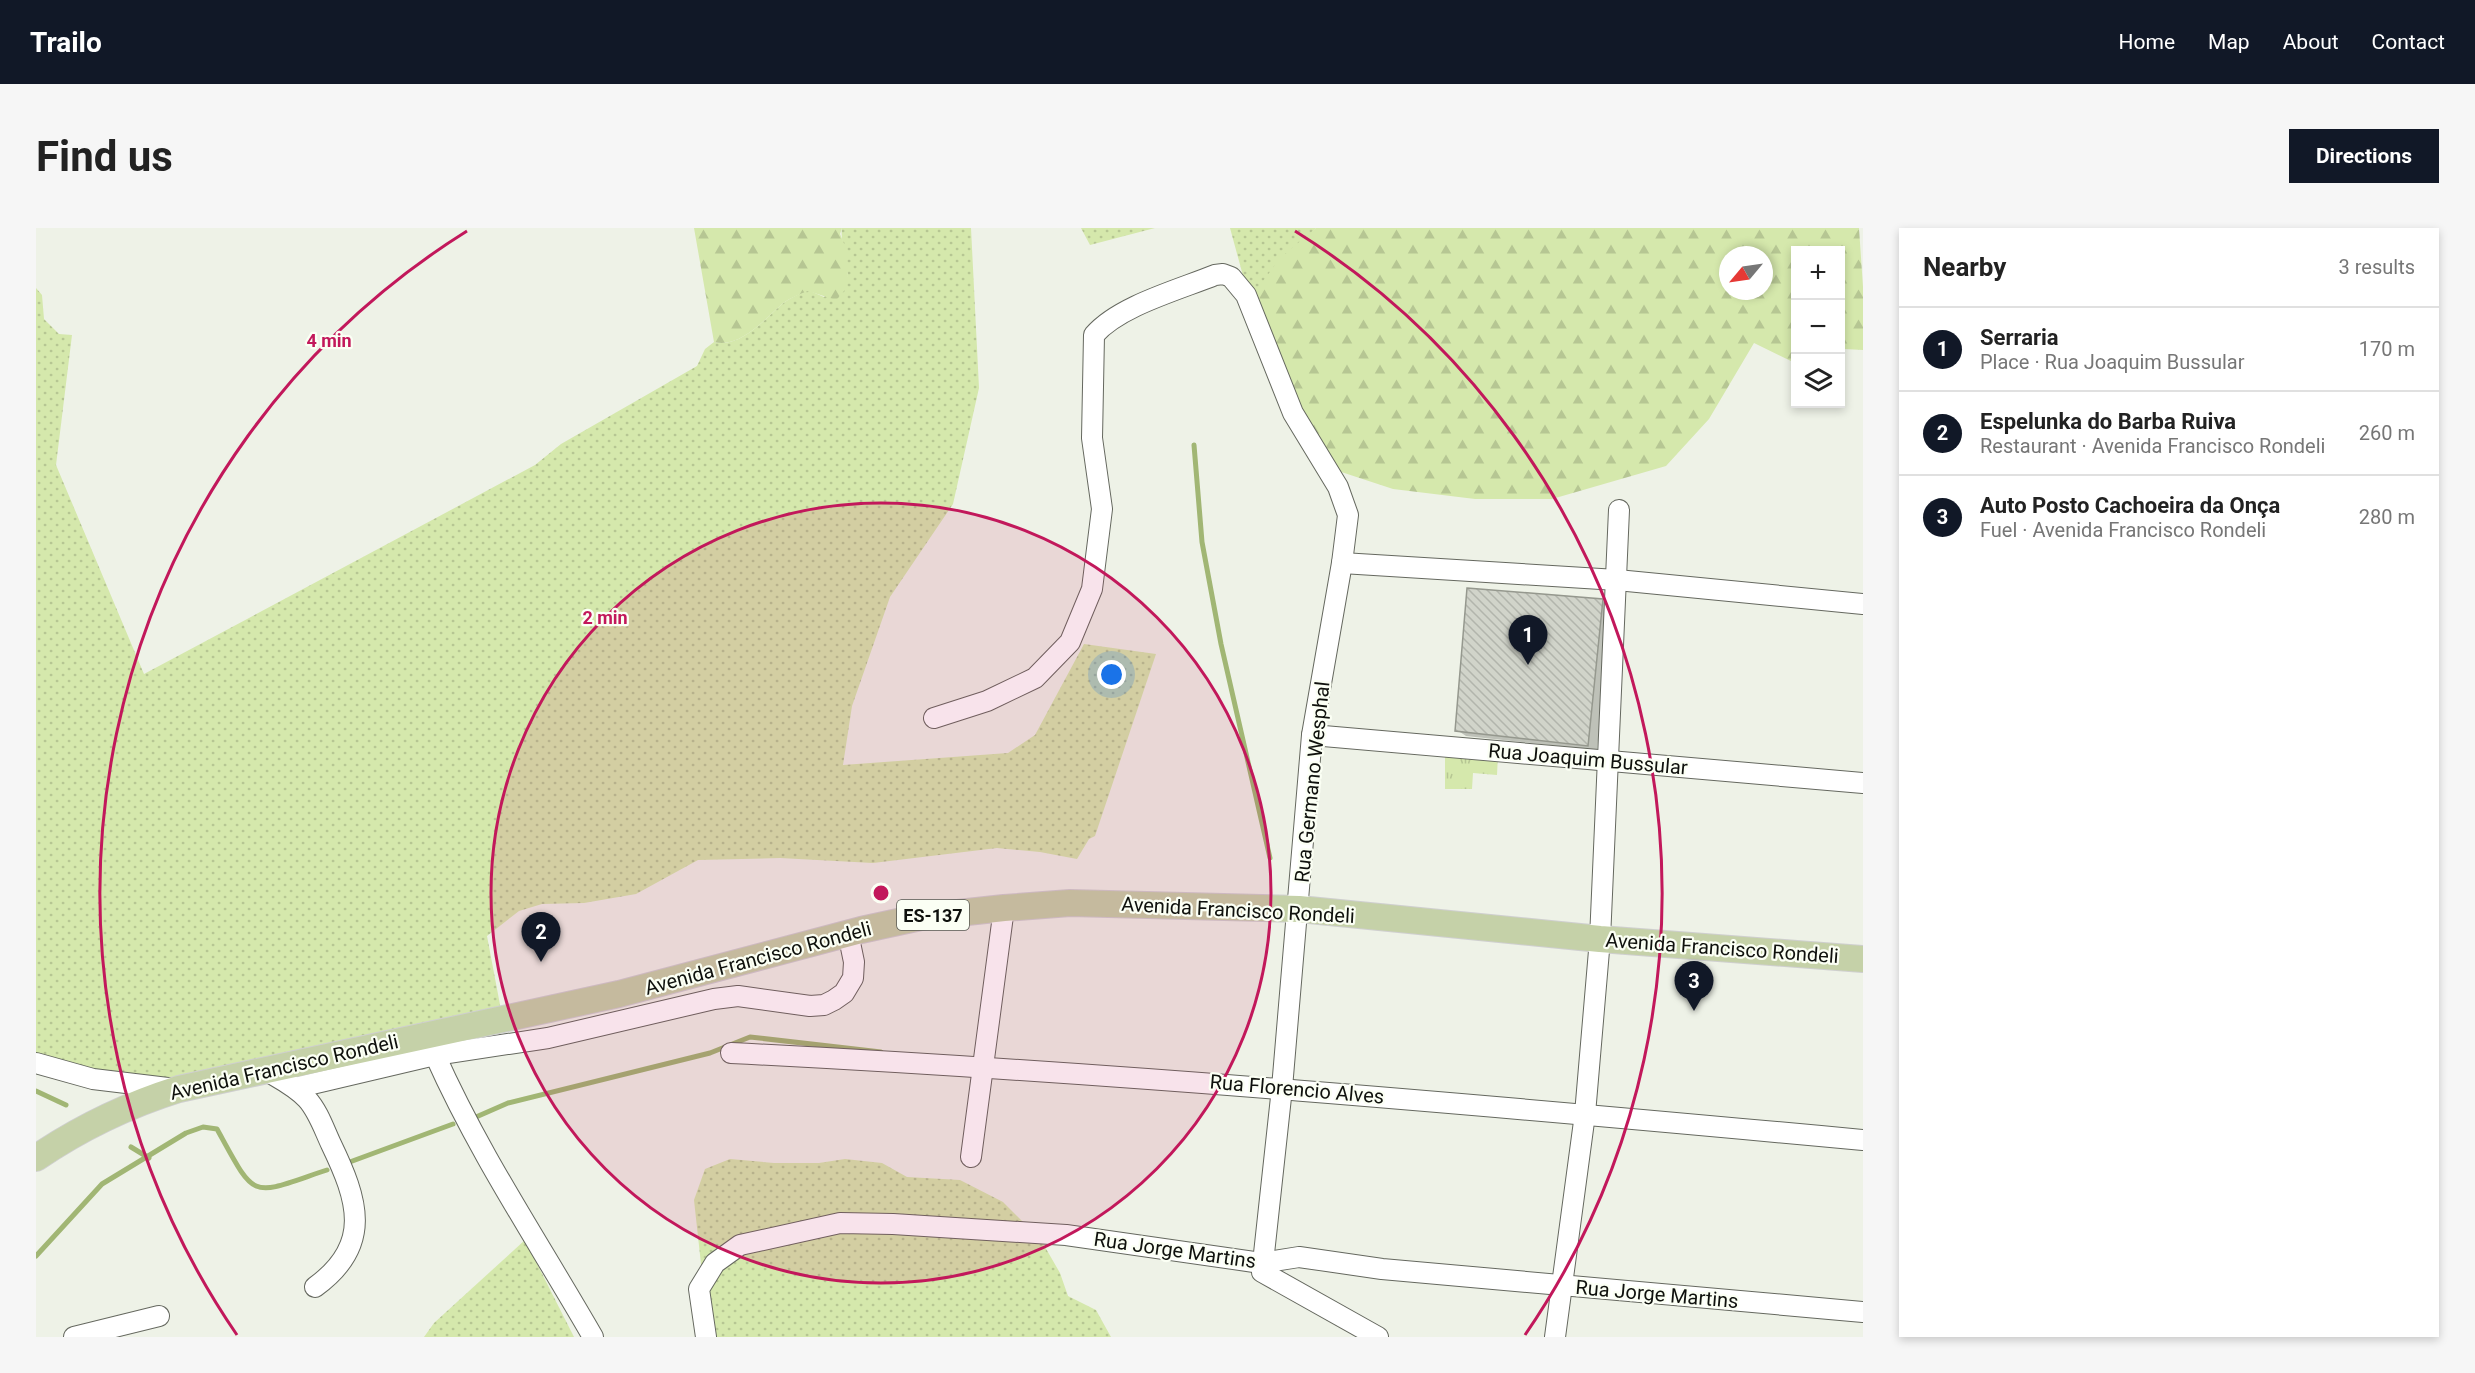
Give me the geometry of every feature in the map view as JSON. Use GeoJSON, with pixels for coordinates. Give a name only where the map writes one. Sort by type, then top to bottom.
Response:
{"type":"FeatureCollection","features":[{"type":"Feature","properties":{"kind":"main road","name":"Avenida Francisco Rondeli"},"geometry":{"type":"LineString","coordinates":[[36,1158],[66,1138],[134,1104],[178,1089],[619,994],[848,933],[921,917],[1070,903],[1299,909],[1600,939],[1863,959]]}},
{"type":"Feature","properties":{"kind":"street","name":"Rua Germano Wesphal"},"geometry":{"type":"LineString","coordinates":[[934,718],[987,701],[1035,678],[1070,642],[1092,589],[1102,509],[1092,438],[1094,335],[1105,323],[1215,275],[1223,274],[1238,283],[1246,295],[1293,413],[1345,500],[1348,515],[1342,563],[1312,735],[1282,1088],[1261,1267]]}},
{"type":"Feature","properties":{"kind":"street"},"geometry":{"type":"LineString","coordinates":[[1555,1337],[1560,1286],[1585,1114],[1600,939],[1619,510]]}},
{"type":"Feature","properties":{"kind":"street"},"geometry":{"type":"LineString","coordinates":[[1342,563],[1617,580],[1863,604]]}},
{"type":"Feature","properties":{"kind":"street","name":"Rua Joaquim Bussular"},"geometry":{"type":"LineString","coordinates":[[1312,735],[1863,783]]}},
{"type":"Feature","properties":{"kind":"street"},"geometry":{"type":"LineString","coordinates":[[971,1157],[1004,908]]}},
{"type":"Feature","properties":{"kind":"street"},"geometry":{"type":"LineString","coordinates":[[295,1088],[435,1055],[548,1038],[714,999],[738,996],[810,1006],[824,1005],[844,993],[853,978],[854,962],[848,933]]}},
{"type":"Feature","properties":{"kind":"street","name":"Rua Florencio Alves"},"geometry":{"type":"LineString","coordinates":[[730,1053],[985,1065],[1282,1088],[1863,1140]]}},
{"type":"Feature","properties":{"kind":"street"},"geometry":{"type":"LineString","coordinates":[[435,1055],[461,1113],[488,1163],[542,1248],[593,1337]]}},
{"type":"Feature","properties":{"kind":"street"},"geometry":{"type":"LineString","coordinates":[[36,1063],[93,1079],[178,1089]]}},
{"type":"Feature","properties":{"kind":"street"},"geometry":{"type":"LineString","coordinates":[[265,1070],[295,1088],[308,1100],[344,1171],[355,1215],[354,1238],[347,1253],[335,1272],[315,1287]]}},
{"type":"Feature","properties":{"kind":"street","name":"Rua Jorge Martins"},"geometry":{"type":"LineString","coordinates":[[706,1337],[699,1289],[715,1263],[740,1245],[840,1223],[893,1224],[1066,1235],[1261,1267],[1299,1257],[1382,1269],[1863,1312]]}},
{"type":"Feature","properties":{"kind":"street"},"geometry":{"type":"LineString","coordinates":[[1261,1267],[1378,1337]]}},
{"type":"Feature","properties":{"kind":"street"},"geometry":{"type":"LineString","coordinates":[[74,1337],[159,1316]]}},
{"type":"Feature","properties":{"kind":"green space"},"geometry":{"type":"Polygon","coordinates":[[[694,228],[842,228],[840,234],[845,246],[848,276],[844,291],[836,300],[808,291],[801,293],[782,304],[742,337],[724,343],[714,342],[694,228]]]}},
{"type":"Feature","properties":{"kind":"green space"},"geometry":{"type":"Polygon","coordinates":[[[842,228],[971,228],[979,388],[953,504],[890,597],[852,706],[843,765],[1008,753],[1035,735],[1084,644],[1156,654],[1095,836],[1089,839],[1077,859],[1040,852],[997,848],[873,863],[780,858],[698,860],[636,894],[584,903],[542,904],[519,911],[487,936],[501,1010],[159,1089],[36,1061],[36,288],[42,295],[44,319],[59,334],[72,335],[56,465],[144,674],[535,465],[561,444],[697,366],[705,349],[714,342],[724,343],[742,337],[791,298],[808,290],[824,297],[848,276],[842,243],[842,228]]]}},
{"type":"Feature","properties":{"kind":"green space"},"geometry":{"type":"Polygon","coordinates":[[[1081,228],[1155,228],[1090,245],[1081,228]]]}},
{"type":"Feature","properties":{"kind":"green space"},"geometry":{"type":"Polygon","coordinates":[[[1230,228],[1316,228],[1307,237],[1254,316],[1230,228]]]}},
{"type":"Feature","properties":{"kind":"green space"},"geometry":{"type":"Polygon","coordinates":[[[1316,228],[1859,228],[1863,287],[1863,350],[1845,349],[1845,246],[1791,246],[1791,361],[1754,343],[1709,419],[1666,466],[1552,499],[1475,499],[1393,489],[1320,465],[1254,316],[1261,284],[1280,258],[1316,228]]]}},
{"type":"Feature","properties":{"kind":"green space"},"geometry":{"type":"Polygon","coordinates":[[[1445,755],[1498,755],[1497,775],[1473,773],[1472,789],[1445,789],[1445,755]]]}},
{"type":"Feature","properties":{"kind":"green space"},"geometry":{"type":"Polygon","coordinates":[[[730,1159],[774,1163],[819,1163],[845,1159],[882,1163],[907,1177],[960,1180],[1003,1202],[1041,1240],[1060,1273],[1068,1296],[1096,1310],[1111,1337],[709,1337],[694,1200],[705,1169],[730,1159]]]}},
{"type":"Feature","properties":{"kind":"green space"},"geometry":{"type":"Polygon","coordinates":[[[525,1240],[574,1337],[424,1337],[434,1323],[525,1240]]]}},
{"type":"Feature","properties":{"kind":"building"},"geometry":{"type":"Polygon","coordinates":[[[1467,588],[1603,599],[1588,746],[1455,731],[1467,588]]]}},
{"type":"Feature","properties":{"kind":"waterway"},"geometry":{"type":"LineString","coordinates":[[1194,445],[1202,542],[1221,644],[1270,858]]}},
{"type":"Feature","properties":{"kind":"waterway"},"geometry":{"type":"LineString","coordinates":[[476,1117],[508,1103],[710,1053],[750,1037],[881,1052]]}},
{"type":"Feature","properties":{"kind":"waterway"},"geometry":{"type":"LineString","coordinates":[[36,1091],[66,1105]]}},
{"type":"Feature","properties":{"kind":"waterway"},"geometry":{"type":"LineString","coordinates":[[347,1163],[453,1124]]}},
{"type":"Feature","properties":{"kind":"waterway"},"geometry":{"type":"LineString","coordinates":[[36,1256],[102,1184],[186,1133],[203,1127],[217,1129],[240,1170],[249,1181],[258,1187],[283,1185],[327,1170]]}},
{"type":"Feature","properties":{"kind":"waterway"},"geometry":{"type":"LineString","coordinates":[[131,1147],[149,1158]]}},
{"type":"Feature","properties":{"kind":"place","name":"Serraria"},"geometry":{"type":"Point","coordinates":[1528,665]}},
{"type":"Feature","properties":{"kind":"place","name":"Espelunka do Barba Ruiva"},"geometry":{"type":"Point","coordinates":[541,962]}},
{"type":"Feature","properties":{"kind":"place","name":"Auto Posto Cachoeira da Onça"},"geometry":{"type":"Point","coordinates":[1694,1011]}}]}
